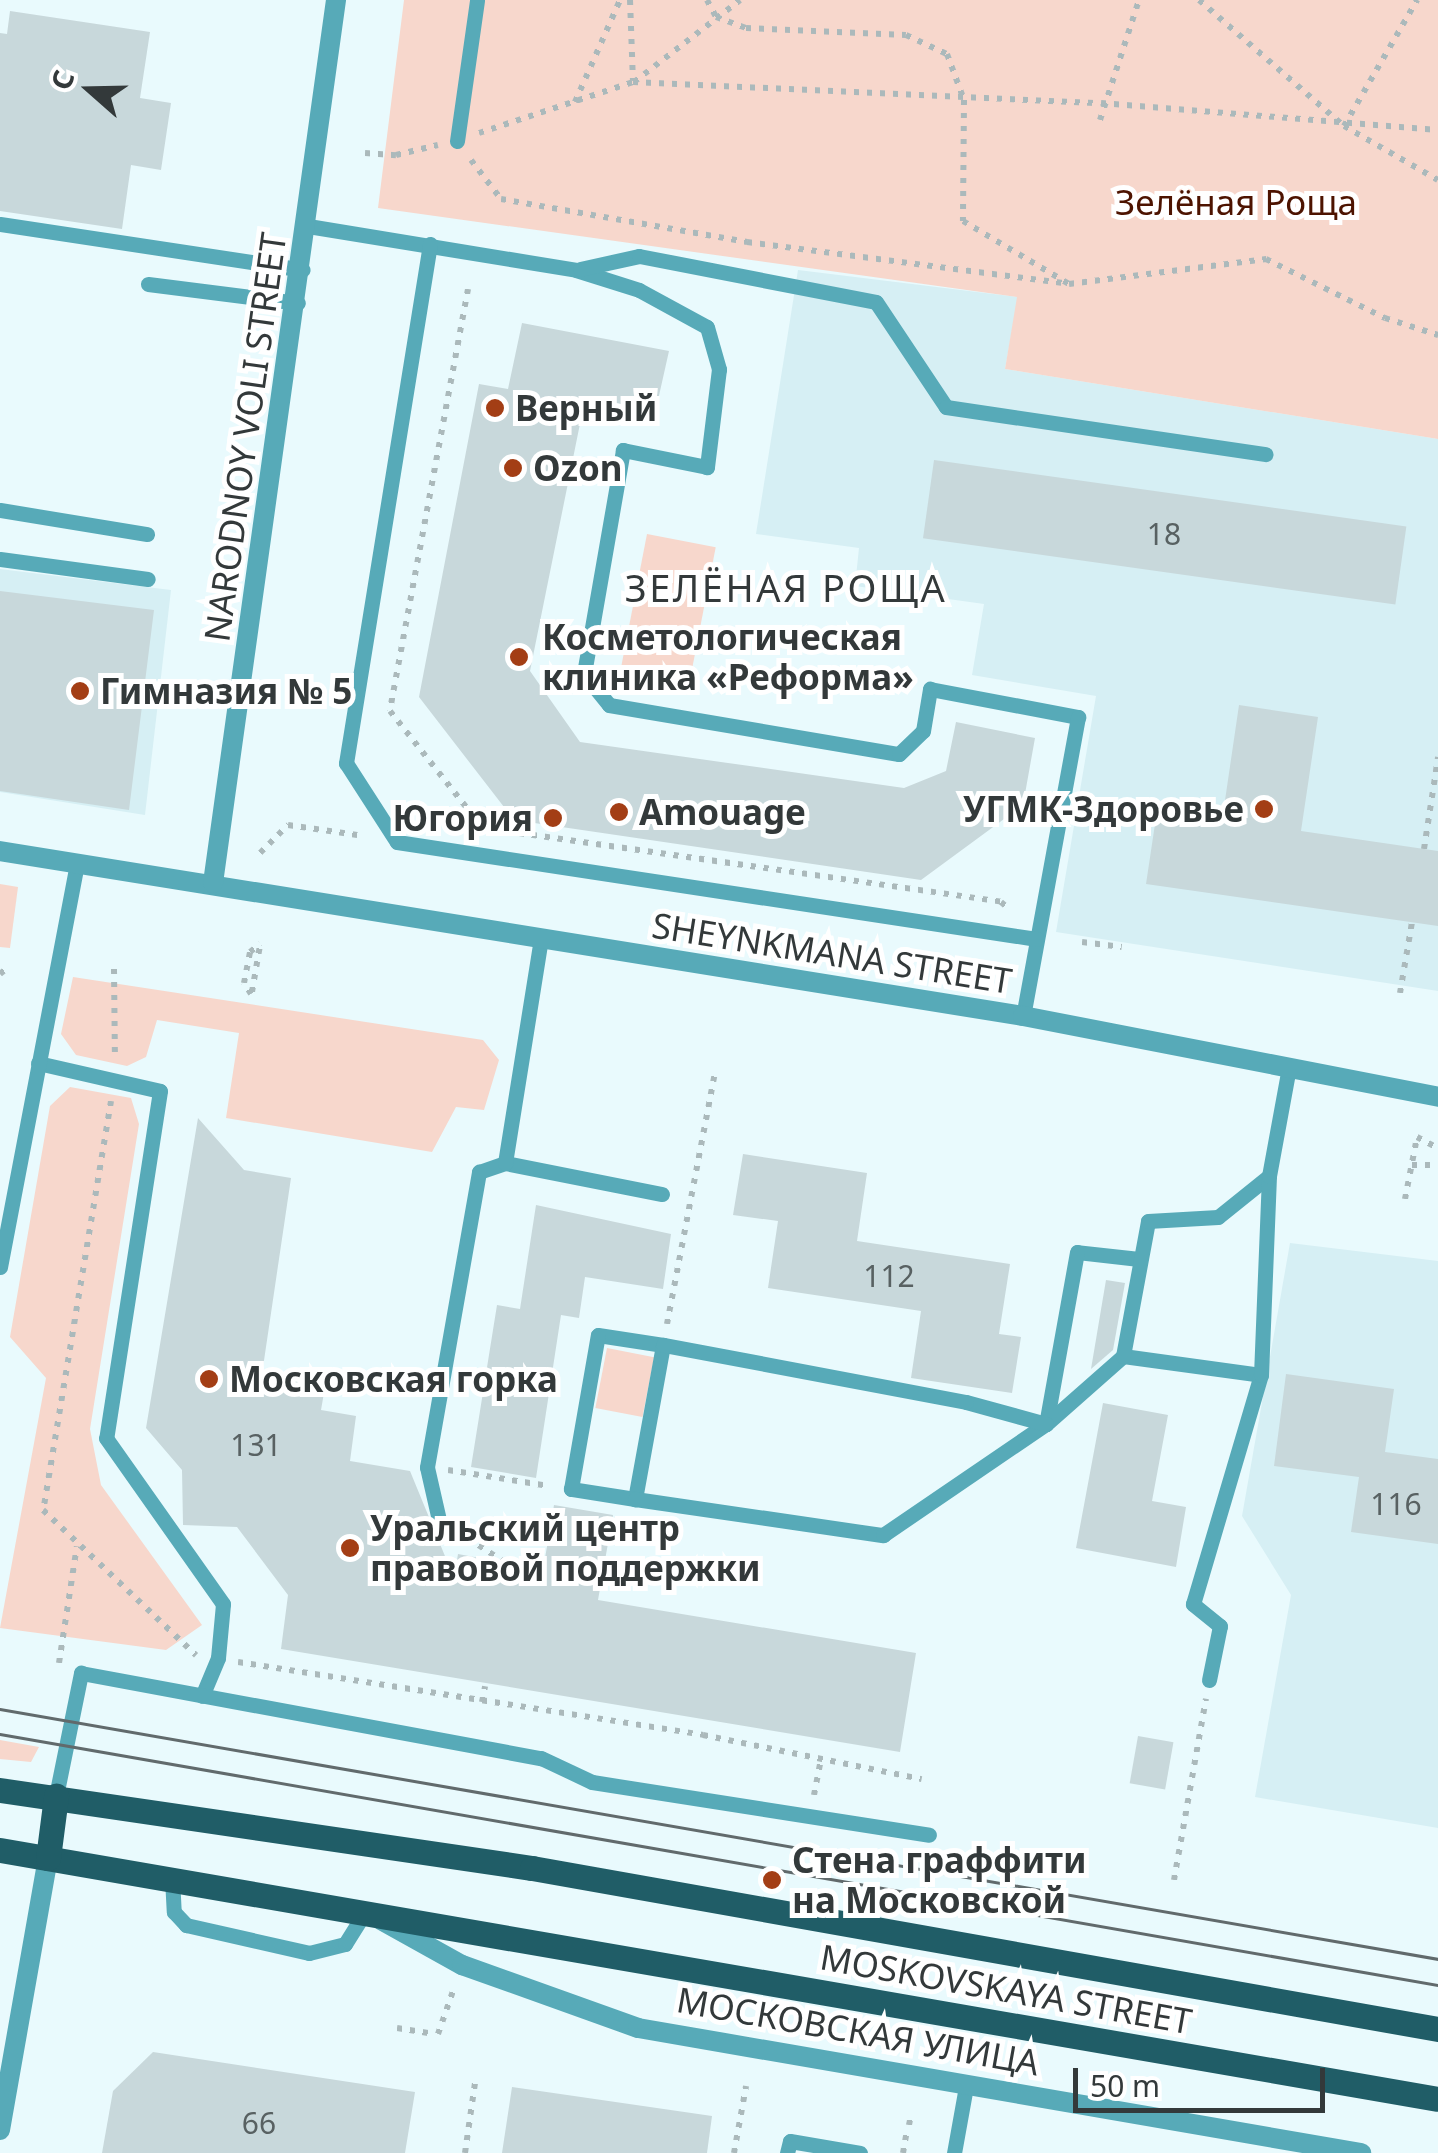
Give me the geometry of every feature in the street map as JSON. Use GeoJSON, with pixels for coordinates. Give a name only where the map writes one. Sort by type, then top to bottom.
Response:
{"type":"FeatureCollection","features":[{"type":"Feature","properties":{"kind":"main road"},"geometry":{"type":"LineString","coordinates":[[0,1790],[56,1796],[48,1858]]}},
{"type":"Feature","properties":{"kind":"main road","name":"MOSKOVSKAYA STREET"},"geometry":{"type":"LineString","coordinates":[[56,1796],[699,1897],[1438,2028]]}},
{"type":"Feature","properties":{"kind":"main road","name":"МОСКОВСКАЯ УЛИЦА"},"geometry":{"type":"LineString","coordinates":[[0,1850],[680,1969]]}},
{"type":"Feature","properties":{"kind":"main road","name":"MOSKOVSKAYA STREET"},"geometry":{"type":"LineString","coordinates":[[680,1969],[1438,2099]]}},
{"type":"Feature","properties":{"kind":"street","name":"NARODNOY VOLI STREET"},"geometry":{"type":"LineString","coordinates":[[213,883],[303,270],[336,0]]}},
{"type":"Feature","properties":{"kind":"street","name":"SHEYNKMANA STREET"},"geometry":{"type":"LineString","coordinates":[[0,851],[1023,1016],[1438,1097]]}},
{"type":"Feature","properties":{"kind":"street"},"geometry":{"type":"LineString","coordinates":[[0,2130],[48,1858]]}},
{"type":"Feature","properties":{"kind":"street","name":"МОСКОВСКАЯ УЛИЦА"},"geometry":{"type":"LineString","coordinates":[[366,1912],[462,1965],[638,2028],[1361,2153]]}},
{"type":"Feature","properties":{"kind":"lane"},"geometry":{"type":"LineString","coordinates":[[457,140],[477,0]]}},
{"type":"Feature","properties":{"kind":"lane"},"geometry":{"type":"LineString","coordinates":[[0,224],[303,270]]}},
{"type":"Feature","properties":{"kind":"lane"},"geometry":{"type":"LineString","coordinates":[[308,226],[576,270],[639,290],[707,327],[720,368],[708,467],[623,450],[584,674],[609,706],[899,754],[923,730],[930,689],[1078,717],[1023,1016]]}},
{"type":"Feature","properties":{"kind":"lane"},"geometry":{"type":"LineString","coordinates":[[430,244],[346,763],[397,842],[1038,938]]}},
{"type":"Feature","properties":{"kind":"lane"},"geometry":{"type":"LineString","coordinates":[[576,270],[638,256],[876,302],[946,407],[1266,454]]}},
{"type":"Feature","properties":{"kind":"lane"},"geometry":{"type":"LineString","coordinates":[[148,284],[298,304]]}},
{"type":"Feature","properties":{"kind":"lane"},"geometry":{"type":"LineString","coordinates":[[0,510],[4,515],[147,534]]}},
{"type":"Feature","properties":{"kind":"lane"},"geometry":{"type":"LineString","coordinates":[[0,560],[148,579]]}},
{"type":"Feature","properties":{"kind":"lane"},"geometry":{"type":"LineString","coordinates":[[0,1266],[78,864]]}},
{"type":"Feature","properties":{"kind":"lane"},"geometry":{"type":"LineString","coordinates":[[505,1163],[542,940]]}},
{"type":"Feature","properties":{"kind":"lane"},"geometry":{"type":"LineString","coordinates":[[38,1063],[160,1091],[106,1438],[223,1604],[218,1658],[202,1696]]}},
{"type":"Feature","properties":{"kind":"lane"},"geometry":{"type":"LineString","coordinates":[[1209,1680],[1220,1626],[1193,1604],[1261,1375],[1269,1176],[1289,1068]]}},
{"type":"Feature","properties":{"kind":"lane"},"geometry":{"type":"LineString","coordinates":[[439,1520],[427,1467],[479,1172],[505,1163],[662,1194]]}},
{"type":"Feature","properties":{"kind":"lane"},"geometry":{"type":"LineString","coordinates":[[1046,1424],[966,1402],[598,1335],[571,1489],[883,1535],[1046,1424],[1123,1356],[1148,1221],[1218,1216],[1269,1176]]}},
{"type":"Feature","properties":{"kind":"lane"},"geometry":{"type":"LineString","coordinates":[[1046,1424],[1077,1252],[1139,1260]]}},
{"type":"Feature","properties":{"kind":"lane"},"geometry":{"type":"LineString","coordinates":[[636,1498],[663,1345]]}},
{"type":"Feature","properties":{"kind":"lane"},"geometry":{"type":"LineString","coordinates":[[1123,1356],[1261,1375]]}},
{"type":"Feature","properties":{"kind":"lane"},"geometry":{"type":"LineString","coordinates":[[56,1796],[81,1673],[541,1758],[592,1782],[929,1834]]}},
{"type":"Feature","properties":{"kind":"lane"},"geometry":{"type":"LineString","coordinates":[[172,1878],[174,1912],[186,1925],[309,1953],[345,1944],[366,1912]]}},
{"type":"Feature","properties":{"kind":"lane"},"geometry":{"type":"LineString","coordinates":[[954,2153],[966,2086]]}},
{"type":"Feature","properties":{"kind":"lane"},"geometry":{"type":"LineString","coordinates":[[788,2153],[790,2142],[860,2153]]}},
{"type":"Feature","properties":{"kind":"path"},"geometry":{"type":"LineString","coordinates":[[575,102],[620,0]]}},
{"type":"Feature","properties":{"kind":"path"},"geometry":{"type":"LineString","coordinates":[[630,0],[633,82]]}},
{"type":"Feature","properties":{"kind":"path"},"geometry":{"type":"LineString","coordinates":[[707,0],[716,17],[746,28],[906,36],[947,54],[964,100],[963,221],[1069,284]]}},
{"type":"Feature","properties":{"kind":"path"},"geometry":{"type":"LineString","coordinates":[[365,152],[396,156],[633,82],[740,0]]}},
{"type":"Feature","properties":{"kind":"path"},"geometry":{"type":"LineString","coordinates":[[1100,120],[1101,103],[1139,0]]}},
{"type":"Feature","properties":{"kind":"path"},"geometry":{"type":"LineString","coordinates":[[1199,0],[1344,126],[1438,180]]}},
{"type":"Feature","properties":{"kind":"path"},"geometry":{"type":"LineString","coordinates":[[1344,126],[1418,0]]}},
{"type":"Feature","properties":{"kind":"path"},"geometry":{"type":"LineString","coordinates":[[633,82],[964,100],[1101,103],[1344,126],[1438,130]]}},
{"type":"Feature","properties":{"kind":"path"},"geometry":{"type":"LineString","coordinates":[[457,140],[500,198],[746,242],[1069,284],[1266,259],[1385,318],[1438,335]]}},
{"type":"Feature","properties":{"kind":"path"},"geometry":{"type":"LineString","coordinates":[[1424,849],[1438,757]]}},
{"type":"Feature","properties":{"kind":"path"},"geometry":{"type":"LineString","coordinates":[[260,853],[288,825],[357,835]]}},
{"type":"Feature","properties":{"kind":"path"},"geometry":{"type":"LineString","coordinates":[[1400,994],[1412,922]]}},
{"type":"Feature","properties":{"kind":"path"},"geometry":{"type":"LineString","coordinates":[[1082,942],[1122,948]]}},
{"type":"Feature","properties":{"kind":"path"},"geometry":{"type":"LineString","coordinates":[[260,944],[251,994],[244,982],[250,952],[260,944]]}},
{"type":"Feature","properties":{"kind":"path"},"geometry":{"type":"LineString","coordinates":[[114,969],[115,1078],[43,1510],[77,1545],[188,1654],[704,1735],[922,1778]]}},
{"type":"Feature","properties":{"kind":"path"},"geometry":{"type":"LineString","coordinates":[[663,1345],[715,1073]]}},
{"type":"Feature","properties":{"kind":"path"},"geometry":{"type":"LineString","coordinates":[[1405,1200],[1417,1137],[1438,1148]]}},
{"type":"Feature","properties":{"kind":"path"},"geometry":{"type":"LineString","coordinates":[[1412,1165],[1438,1165]]}},
{"type":"Feature","properties":{"kind":"path"},"geometry":{"type":"LineString","coordinates":[[427,1467],[571,1489]]}},
{"type":"Feature","properties":{"kind":"path"},"geometry":{"type":"LineString","coordinates":[[439,1520],[504,1562]]}},
{"type":"Feature","properties":{"kind":"path"},"geometry":{"type":"LineString","coordinates":[[61,1651],[77,1545]]}},
{"type":"Feature","properties":{"kind":"path"},"geometry":{"type":"LineString","coordinates":[[1174,1880],[1209,1680]]}},
{"type":"Feature","properties":{"kind":"path"},"geometry":{"type":"LineString","coordinates":[[482,1702],[485,1686]]}},
{"type":"Feature","properties":{"kind":"path"},"geometry":{"type":"LineString","coordinates":[[810,1816],[822,1760]]}},
{"type":"Feature","properties":{"kind":"path"},"geometry":{"type":"LineString","coordinates":[[398,2028],[434,2033],[462,1965]]}},
{"type":"Feature","properties":{"kind":"path"},"geometry":{"type":"LineString","coordinates":[[465,2153],[475,2083]]}},
{"type":"Feature","properties":{"kind":"path"},"geometry":{"type":"LineString","coordinates":[[734,2153],[746,2086]]}},
{"type":"Feature","properties":{"kind":"path"},"geometry":{"type":"LineString","coordinates":[[903,2153],[911,2115]]}},
{"type":"Feature","properties":{"kind":"shaded area"},"geometry":{"type":"Polygon","coordinates":[[[798,270],[1018,297],[1005,369],[1438,439],[1438,991],[1056,932],[1096,696],[972,675],[984,604],[855,586],[859,548],[756,534],[798,270]]]}},
{"type":"Feature","properties":{"kind":"shaded area","name":"Гимназия № 5"},"geometry":{"type":"Polygon","coordinates":[[[0,569],[171,590],[145,815],[0,792],[0,569]]]}},
{"type":"Feature","properties":{"kind":"shaded area"},"geometry":{"type":"Polygon","coordinates":[[[1290,1243],[1438,1261],[1438,1828],[1255,1797],[1291,1595],[1242,1516],[1290,1243]]]}},
{"type":"Feature","properties":{"kind":"green space","name":"Зелёная Роща"},"geometry":{"type":"Polygon","coordinates":[[[404,0],[1438,0],[1438,439],[1005,369],[1017,297],[378,208],[404,0]]]}},
{"type":"Feature","properties":{"kind":"green space"},"geometry":{"type":"Polygon","coordinates":[[[647,534],[716,547],[690,681],[621,668],[647,534]]]}},
{"type":"Feature","properties":{"kind":"green space"},"geometry":{"type":"Polygon","coordinates":[[[0,884],[18,887],[10,948],[0,947],[0,884]]]}},
{"type":"Feature","properties":{"kind":"green space"},"geometry":{"type":"Polygon","coordinates":[[[73,977],[483,1040],[499,1060],[484,1110],[456,1107],[432,1152],[226,1118],[239,1033],[157,1020],[146,1057],[127,1066],[76,1055],[61,1034],[73,977]]]}},
{"type":"Feature","properties":{"kind":"green space"},"geometry":{"type":"Polygon","coordinates":[[[70,1087],[131,1098],[139,1124],[90,1429],[101,1485],[202,1625],[166,1650],[0,1628],[46,1378],[10,1337],[50,1106],[70,1087]]]}},
{"type":"Feature","properties":{"kind":"green space"},"geometry":{"type":"Polygon","coordinates":[[[607,1348],[654,1357],[642,1417],[595,1408],[607,1348]]]}},
{"type":"Feature","properties":{"kind":"green space"},"geometry":{"type":"Polygon","coordinates":[[[0,1740],[39,1747],[31,1762],[0,1759],[0,1740]]]}},
{"type":"Feature","properties":{"kind":"building"},"geometry":{"type":"Polygon","coordinates":[[[10,11],[150,32],[140,98],[171,103],[161,170],[131,165],[122,229],[0,211],[0,33],[7,34],[10,11]]]}},
{"type":"Feature","properties":{"kind":"building"},"geometry":{"type":"Polygon","coordinates":[[[522,323],[669,351],[656,409],[585,399],[530,671],[580,742],[904,788],[946,771],[956,722],[1035,738],[1023,805],[921,880],[514,820],[419,697],[479,384],[508,389],[522,323]]]}},
{"type":"Feature","properties":{"kind":"building"},"geometry":{"type":"Polygon","coordinates":[[[934,460],[1406,526],[1395,605],[923,538],[934,460]]]}},
{"type":"Feature","properties":{"kind":"building","name":"Гимназия № 5"},"geometry":{"type":"Polygon","coordinates":[[[0,591],[154,610],[129,810],[0,791],[0,591]]]}},
{"type":"Feature","properties":{"kind":"building","name":"УГМК-Здоровье"},"geometry":{"type":"Polygon","coordinates":[[[1239,705],[1318,717],[1301,831],[1438,851],[1438,926],[1146,884],[1158,804],[1223,814],[1239,705]]]}},
{"type":"Feature","properties":{"kind":"building","name":"Московская горка"},"geometry":{"type":"Polygon","coordinates":[[[198,1118],[244,1170],[291,1178],[262,1374],[325,1387],[321,1410],[356,1416],[350,1461],[410,1471],[454,1578],[458,1554],[543,1570],[554,1505],[613,1515],[598,1600],[916,1653],[900,1752],[281,1649],[288,1595],[237,1527],[183,1525],[182,1470],[146,1428],[198,1118]]]}},
{"type":"Feature","properties":{"kind":"building"},"geometry":{"type":"Polygon","coordinates":[[[743,1154],[867,1173],[857,1241],[1010,1264],[999,1334],[1021,1337],[1012,1393],[911,1378],[921,1311],[768,1288],[778,1221],[733,1215],[743,1154]]]}},
{"type":"Feature","properties":{"kind":"building"},"geometry":{"type":"Polygon","coordinates":[[[536,1205],[671,1234],[663,1289],[585,1277],[579,1318],[561,1315],[536,1478],[471,1467],[497,1305],[520,1309],[536,1205]]]}},
{"type":"Feature","properties":{"kind":"building"},"geometry":{"type":"Polygon","coordinates":[[[1106,1280],[1125,1283],[1113,1350],[1091,1369],[1106,1280]]]}},
{"type":"Feature","properties":{"kind":"building"},"geometry":{"type":"Polygon","coordinates":[[[1286,1374],[1394,1389],[1385,1452],[1438,1459],[1438,1544],[1351,1532],[1359,1477],[1274,1466],[1286,1374]]]}},
{"type":"Feature","properties":{"kind":"building"},"geometry":{"type":"Polygon","coordinates":[[[1103,1403],[1168,1415],[1152,1501],[1186,1507],[1176,1567],[1076,1548],[1103,1403]]]}},
{"type":"Feature","properties":{"kind":"building"},"geometry":{"type":"Polygon","coordinates":[[[1138,1736],[1173,1742],[1165,1790],[1130,1783],[1138,1736]]]}},
{"type":"Feature","properties":{"kind":"building"},"geometry":{"type":"Polygon","coordinates":[[[153,2052],[415,2092],[405,2153],[102,2153],[113,2091],[153,2052]]]}},
{"type":"Feature","properties":{"kind":"building"},"geometry":{"type":"Polygon","coordinates":[[[512,2087],[712,2116],[707,2153],[502,2153],[512,2087]]]}},
{"type":"Feature","properties":{"kind":"tram line"},"geometry":{"type":"LineString","coordinates":[[0,1709],[1438,1959]]}},
{"type":"Feature","properties":{"kind":"tram line"},"geometry":{"type":"LineString","coordinates":[[0,1734],[1438,1985]]}},
{"type":"Feature","properties":{"kind":"place","name":"Верный"},"geometry":{"type":"Point","coordinates":[495,408]}},
{"type":"Feature","properties":{"kind":"place","name":"Ozon"},"geometry":{"type":"Point","coordinates":[513,468]}},
{"type":"Feature","properties":{"kind":"place","name":"Косметологическая клиника «Реформа»"},"geometry":{"type":"Point","coordinates":[519,657]}},
{"type":"Feature","properties":{"kind":"place","name":"Гимназия № 5"},"geometry":{"type":"Point","coordinates":[80,691]}},
{"type":"Feature","properties":{"kind":"place","name":"УГМК-Здоровье"},"geometry":{"type":"Point","coordinates":[1264,809]}},
{"type":"Feature","properties":{"kind":"place","name":"Amouage"},"geometry":{"type":"Point","coordinates":[619,812]}},
{"type":"Feature","properties":{"kind":"place","name":"Югория"},"geometry":{"type":"Point","coordinates":[553,818]}},
{"type":"Feature","properties":{"kind":"place","name":"Московская горка"},"geometry":{"type":"Point","coordinates":[209,1379]}},
{"type":"Feature","properties":{"kind":"place","name":"Уральский центр правовой поддержки"},"geometry":{"type":"Point","coordinates":[350,1548]}},
{"type":"Feature","properties":{"kind":"place","name":"Стена граффити на Московской"},"geometry":{"type":"Point","coordinates":[772,1880]}},
{"type":"Feature","properties":{"kind":"district","name":"ЗЕЛЁНАЯ РОЩА"},"geometry":{"type":"Point","coordinates":[786,588]}}]}
